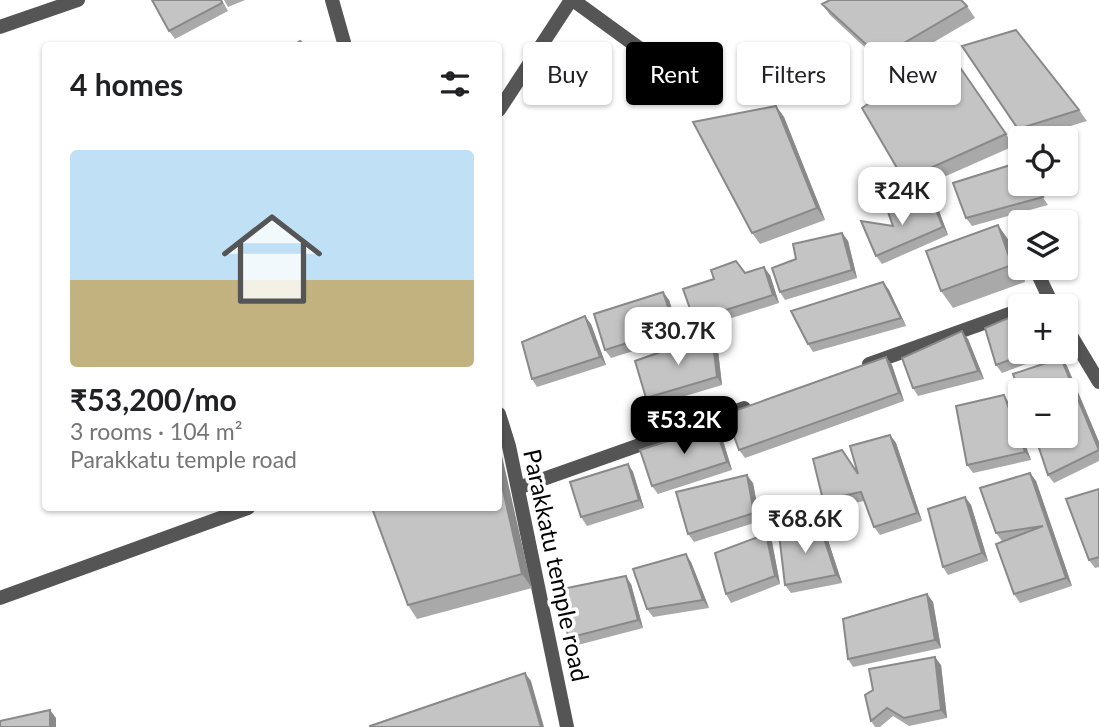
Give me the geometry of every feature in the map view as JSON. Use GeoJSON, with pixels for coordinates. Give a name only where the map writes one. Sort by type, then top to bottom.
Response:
{"type":"FeatureCollection","features":[{"type":"Feature","properties":{"kind":"street"},"geometry":{"type":"LineString","coordinates":[[0,27],[78,0]]}},
{"type":"Feature","properties":{"kind":"street"},"geometry":{"type":"LineString","coordinates":[[332,0],[344,42]]}},
{"type":"Feature","properties":{"kind":"street"},"geometry":{"type":"LineString","coordinates":[[502,105],[572,0],[630,42]]}},
{"type":"Feature","properties":{"kind":"street"},"geometry":{"type":"LineString","coordinates":[[853,370],[1008,314]]}},
{"type":"Feature","properties":{"kind":"street"},"geometry":{"type":"LineString","coordinates":[[1078,347],[1099,382]]}},
{"type":"Feature","properties":{"kind":"street"},"geometry":{"type":"LineString","coordinates":[[518,488],[763,402]]}},
{"type":"Feature","properties":{"kind":"street","name":"Parakkatu temple road"},"geometry":{"type":"LineString","coordinates":[[502,427],[518,488],[567,727]]}},
{"type":"Feature","properties":{"kind":"street"},"geometry":{"type":"LineString","coordinates":[[0,598],[240,511]]}},
{"type":"Feature","properties":{"kind":"building"},"geometry":{"type":"Polygon","coordinates":[[[152,0],[221,0],[222,3],[169,31],[152,0]]]}},
{"type":"Feature","properties":{"kind":"building"},"geometry":{"type":"Polygon","coordinates":[[[830,0],[961,0],[967,6],[906,42],[864,42],[822,4],[830,0]]]}},
{"type":"Feature","properties":{"kind":"building"},"geometry":{"type":"Polygon","coordinates":[[[1016,30],[1079,110],[1028,126],[1016,126],[962,46],[1016,30]]]}},
{"type":"Feature","properties":{"kind":"building"},"geometry":{"type":"Polygon","coordinates":[[[961,69],[1006,134],[904,180],[862,108],[866,105],[961,105],[961,69]]]}},
{"type":"Feature","properties":{"kind":"building"},"geometry":{"type":"Polygon","coordinates":[[[776,106],[817,208],[752,233],[693,122],[776,106]]]}},
{"type":"Feature","properties":{"kind":"building"},"geometry":{"type":"Polygon","coordinates":[[[1008,166],[1008,196],[1043,197],[966,218],[953,183],[1008,166]]]}},
{"type":"Feature","properties":{"kind":"building"},"geometry":{"type":"Polygon","coordinates":[[[911,202],[918,211],[933,203],[943,227],[876,256],[861,221],[893,226],[888,212],[911,202]]]}},
{"type":"Feature","properties":{"kind":"building"},"geometry":{"type":"Polygon","coordinates":[[[998,225],[1008,254],[1008,266],[941,291],[926,251],[998,225]]]}},
{"type":"Feature","properties":{"kind":"building"},"geometry":{"type":"Polygon","coordinates":[[[842,233],[852,270],[780,292],[772,268],[796,259],[793,244],[842,233]]]}},
{"type":"Feature","properties":{"kind":"building"},"geometry":{"type":"Polygon","coordinates":[[[736,261],[745,273],[764,267],[773,295],[694,320],[683,289],[714,279],[711,270],[736,261]]]}},
{"type":"Feature","properties":{"kind":"building"},"geometry":{"type":"Polygon","coordinates":[[[883,282],[901,318],[808,344],[791,311],[883,282]]]}},
{"type":"Feature","properties":{"kind":"building"},"geometry":{"type":"Polygon","coordinates":[[[663,292],[675,328],[605,350],[594,314],[663,292]]]}},
{"type":"Feature","properties":{"kind":"building"},"geometry":{"type":"Polygon","coordinates":[[[585,316],[600,357],[532,379],[522,342],[585,316]]]}},
{"type":"Feature","properties":{"kind":"building"},"geometry":{"type":"Polygon","coordinates":[[[1008,318],[1008,361],[996,365],[985,328],[1008,318]]]}},
{"type":"Feature","properties":{"kind":"building"},"geometry":{"type":"Polygon","coordinates":[[[962,331],[978,371],[913,388],[902,358],[962,331]]]}},
{"type":"Feature","properties":{"kind":"building"},"geometry":{"type":"Polygon","coordinates":[[[712,334],[717,377],[646,398],[635,361],[712,334]]]}},
{"type":"Feature","properties":{"kind":"building"},"geometry":{"type":"Polygon","coordinates":[[[886,357],[899,393],[739,450],[726,414],[886,357]]]}},
{"type":"Feature","properties":{"kind":"building"},"geometry":{"type":"Polygon","coordinates":[[[1043,364],[1063,364],[1069,378],[1014,378],[1013,374],[1043,364]]]}},
{"type":"Feature","properties":{"kind":"building"},"geometry":{"type":"Polygon","coordinates":[[[1004,395],[1008,406],[1008,448],[1024,448],[1025,452],[967,465],[956,406],[1004,395]]]}},
{"type":"Feature","properties":{"kind":"building"},"geometry":{"type":"Polygon","coordinates":[[[1078,399],[1099,450],[1048,475],[1039,448],[1078,448],[1078,399]]]}},
{"type":"Feature","properties":{"kind":"building"},"geometry":{"type":"Polygon","coordinates":[[[715,426],[727,462],[652,486],[640,450],[715,426]]]}},
{"type":"Feature","properties":{"kind":"building"},"geometry":{"type":"Polygon","coordinates":[[[890,435],[917,513],[874,527],[861,492],[823,500],[813,459],[842,450],[858,474],[850,446],[890,435]]]}},
{"type":"Feature","properties":{"kind":"building"},"geometry":{"type":"Polygon","coordinates":[[[628,464],[639,500],[581,517],[570,482],[628,464]]]}},
{"type":"Feature","properties":{"kind":"building"},"geometry":{"type":"Polygon","coordinates":[[[1030,473],[1066,578],[1014,594],[996,544],[1043,526],[996,533],[980,488],[1030,473]]]}},
{"type":"Feature","properties":{"kind":"building"},"geometry":{"type":"Polygon","coordinates":[[[747,475],[754,513],[688,534],[676,492],[747,475]]]}},
{"type":"Feature","properties":{"kind":"building"},"geometry":{"type":"Polygon","coordinates":[[[502,485],[522,574],[408,605],[373,511],[502,511],[502,485]]]}},
{"type":"Feature","properties":{"kind":"building"},"geometry":{"type":"Polygon","coordinates":[[[1099,489],[1099,557],[1089,560],[1066,499],[1099,489]]]}},
{"type":"Feature","properties":{"kind":"building"},"geometry":{"type":"Polygon","coordinates":[[[965,497],[982,553],[943,567],[928,509],[965,497]]]}},
{"type":"Feature","properties":{"kind":"building"},"geometry":{"type":"Polygon","coordinates":[[[819,523],[836,575],[785,585],[779,534],[819,523]]]}},
{"type":"Feature","properties":{"kind":"building"},"geometry":{"type":"Polygon","coordinates":[[[766,534],[775,576],[726,594],[715,553],[766,534]]]}},
{"type":"Feature","properties":{"kind":"building"},"geometry":{"type":"Polygon","coordinates":[[[686,554],[703,600],[647,609],[633,569],[686,554]]]}},
{"type":"Feature","properties":{"kind":"building"},"geometry":{"type":"Polygon","coordinates":[[[626,576],[638,620],[568,638],[562,589],[626,576]]]}},
{"type":"Feature","properties":{"kind":"building"},"geometry":{"type":"Polygon","coordinates":[[[927,594],[935,640],[848,659],[843,619],[927,594]]]}},
{"type":"Feature","properties":{"kind":"building"},"geometry":{"type":"Polygon","coordinates":[[[935,657],[941,710],[904,718],[887,708],[871,721],[865,695],[873,690],[869,669],[935,657]]]}},
{"type":"Feature","properties":{"kind":"building"},"geometry":{"type":"Polygon","coordinates":[[[525,673],[541,727],[370,727],[370,726],[525,673]]]}},
{"type":"Feature","properties":{"kind":"building"},"geometry":{"type":"Polygon","coordinates":[[[50,710],[50,727],[0,727],[0,721],[50,710]]]}}]}
